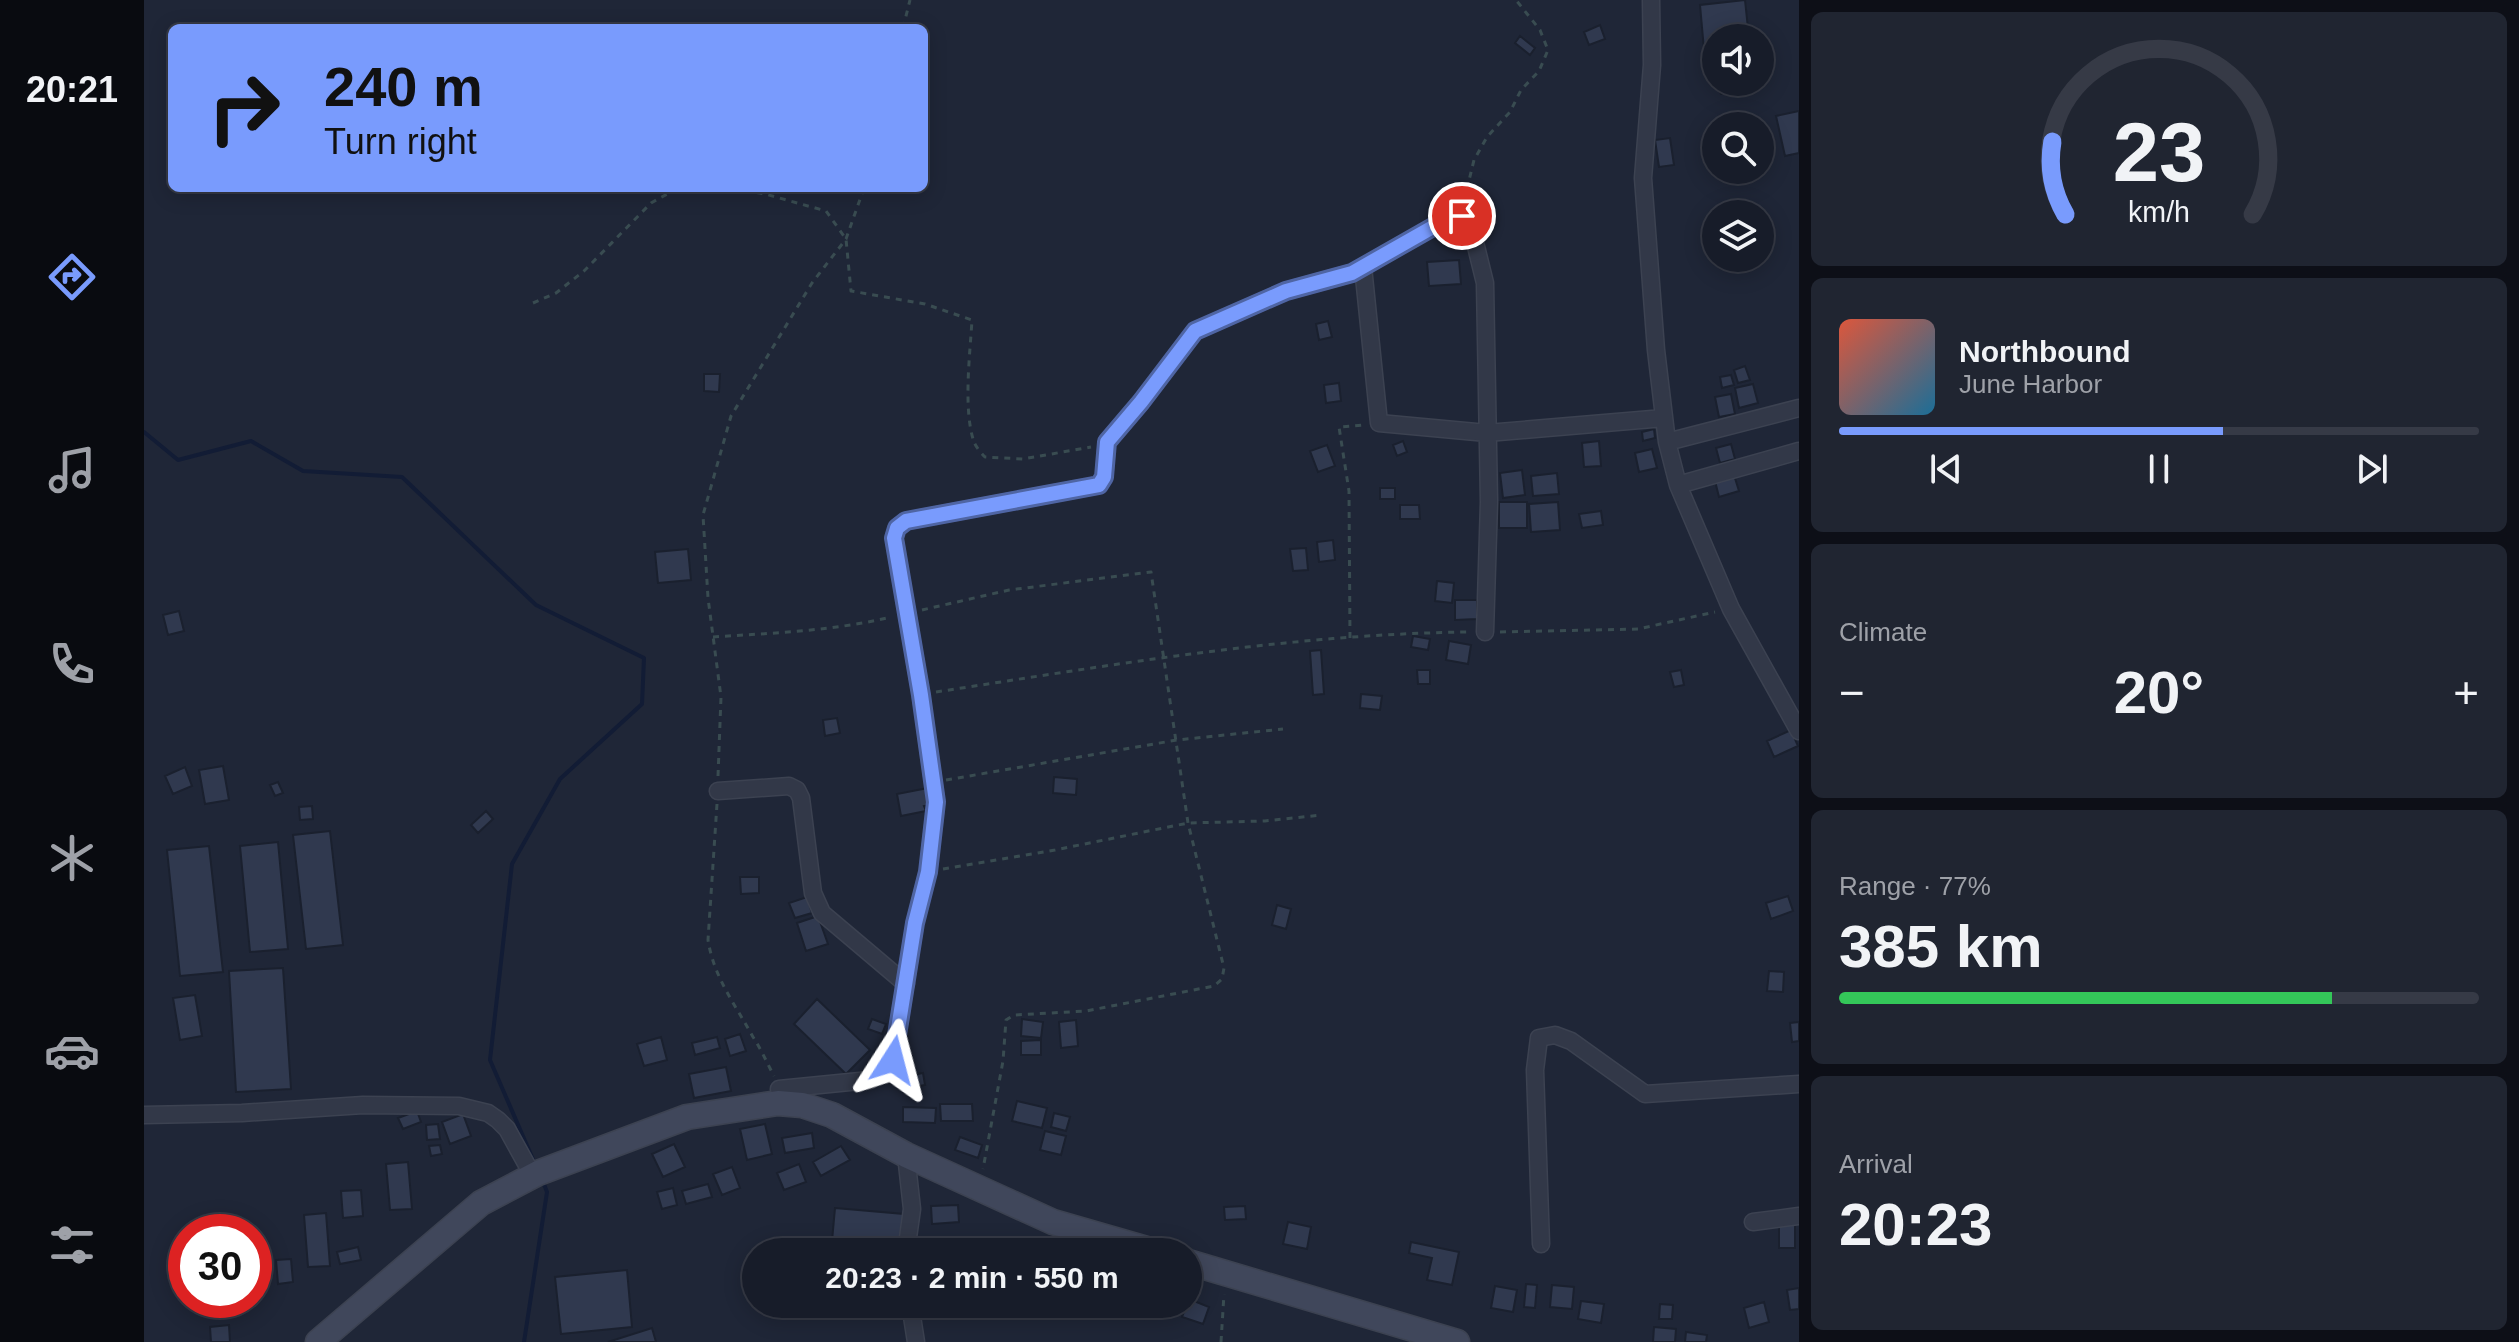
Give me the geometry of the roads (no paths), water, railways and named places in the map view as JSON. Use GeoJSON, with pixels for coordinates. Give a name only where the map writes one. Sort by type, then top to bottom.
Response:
{"type":"FeatureCollection","features":[{"type":"Feature","properties":{"kind":"main road"},"geometry":{"type":"LineString","coordinates":[[318,1342],[481,1203],[535,1174],[687,1117],[778,1103],[802,1105],[832,1115],[906,1155],[1053,1222],[1108,1238]]}},
{"type":"Feature","properties":{"kind":"main road"},"geometry":{"type":"LineString","coordinates":[[1202,1266],[1457,1342]]}},
{"type":"Feature","properties":{"kind":"street"},"geometry":{"type":"LineString","coordinates":[[1651,0],[1652,65],[1643,178],[1667,442],[1678,485],[1731,609],[1799,731]]}},
{"type":"Feature","properties":{"kind":"street"},"geometry":{"type":"LineString","coordinates":[[779,1089],[870,1080],[886,1071],[893,1060],[915,923],[928,872],[936,802],[894,538],[897,528],[906,521],[1099,485],[1104,477],[1107,442],[1195,331],[1286,291],[1352,273],[1447,219],[1462,216],[1470,222],[1485,283],[1489,502],[1485,632]]}},
{"type":"Feature","properties":{"kind":"street"},"geometry":{"type":"LineString","coordinates":[[1363,267],[1379,423],[1487,433],[1664,418]]}},
{"type":"Feature","properties":{"kind":"street"},"geometry":{"type":"LineString","coordinates":[[1667,442],[1799,408]]}},
{"type":"Feature","properties":{"kind":"street"},"geometry":{"type":"LineString","coordinates":[[1678,485],[1799,451]]}},
{"type":"Feature","properties":{"kind":"street"},"geometry":{"type":"LineString","coordinates":[[718,791],[789,786],[797,790],[801,798],[813,893],[822,913],[906,984]]}},
{"type":"Feature","properties":{"kind":"street"},"geometry":{"type":"LineString","coordinates":[[1541,1244],[1535,1070],[1539,1038],[1555,1035],[1571,1041],[1645,1094],[1799,1084]]}},
{"type":"Feature","properties":{"kind":"street"},"geometry":{"type":"LineString","coordinates":[[144,1115],[405,1104],[474,1108],[488,1113],[507,1129],[535,1174]]}},
{"type":"Feature","properties":{"kind":"street"},"geometry":{"type":"LineString","coordinates":[[906,1155],[912,1209],[908,1238]]}},
{"type":"Feature","properties":{"kind":"street"},"geometry":{"type":"LineString","coordinates":[[1753,1222],[1799,1216]]}},
{"type":"Feature","properties":{"kind":"street"},"geometry":{"type":"LineString","coordinates":[[912,1318],[916,1342]]}},
{"type":"Feature","properties":{"kind":"waterway"},"geometry":{"type":"LineString","coordinates":[[144,432],[178,460],[251,441],[303,471],[402,477],[536,605],[644,658],[642,704],[560,779],[512,864],[490,1060],[535,1164]]}},
{"type":"Feature","properties":{"kind":"waterway"},"geometry":{"type":"LineString","coordinates":[[524,1342],[547,1192],[542,1179]]}}]}
